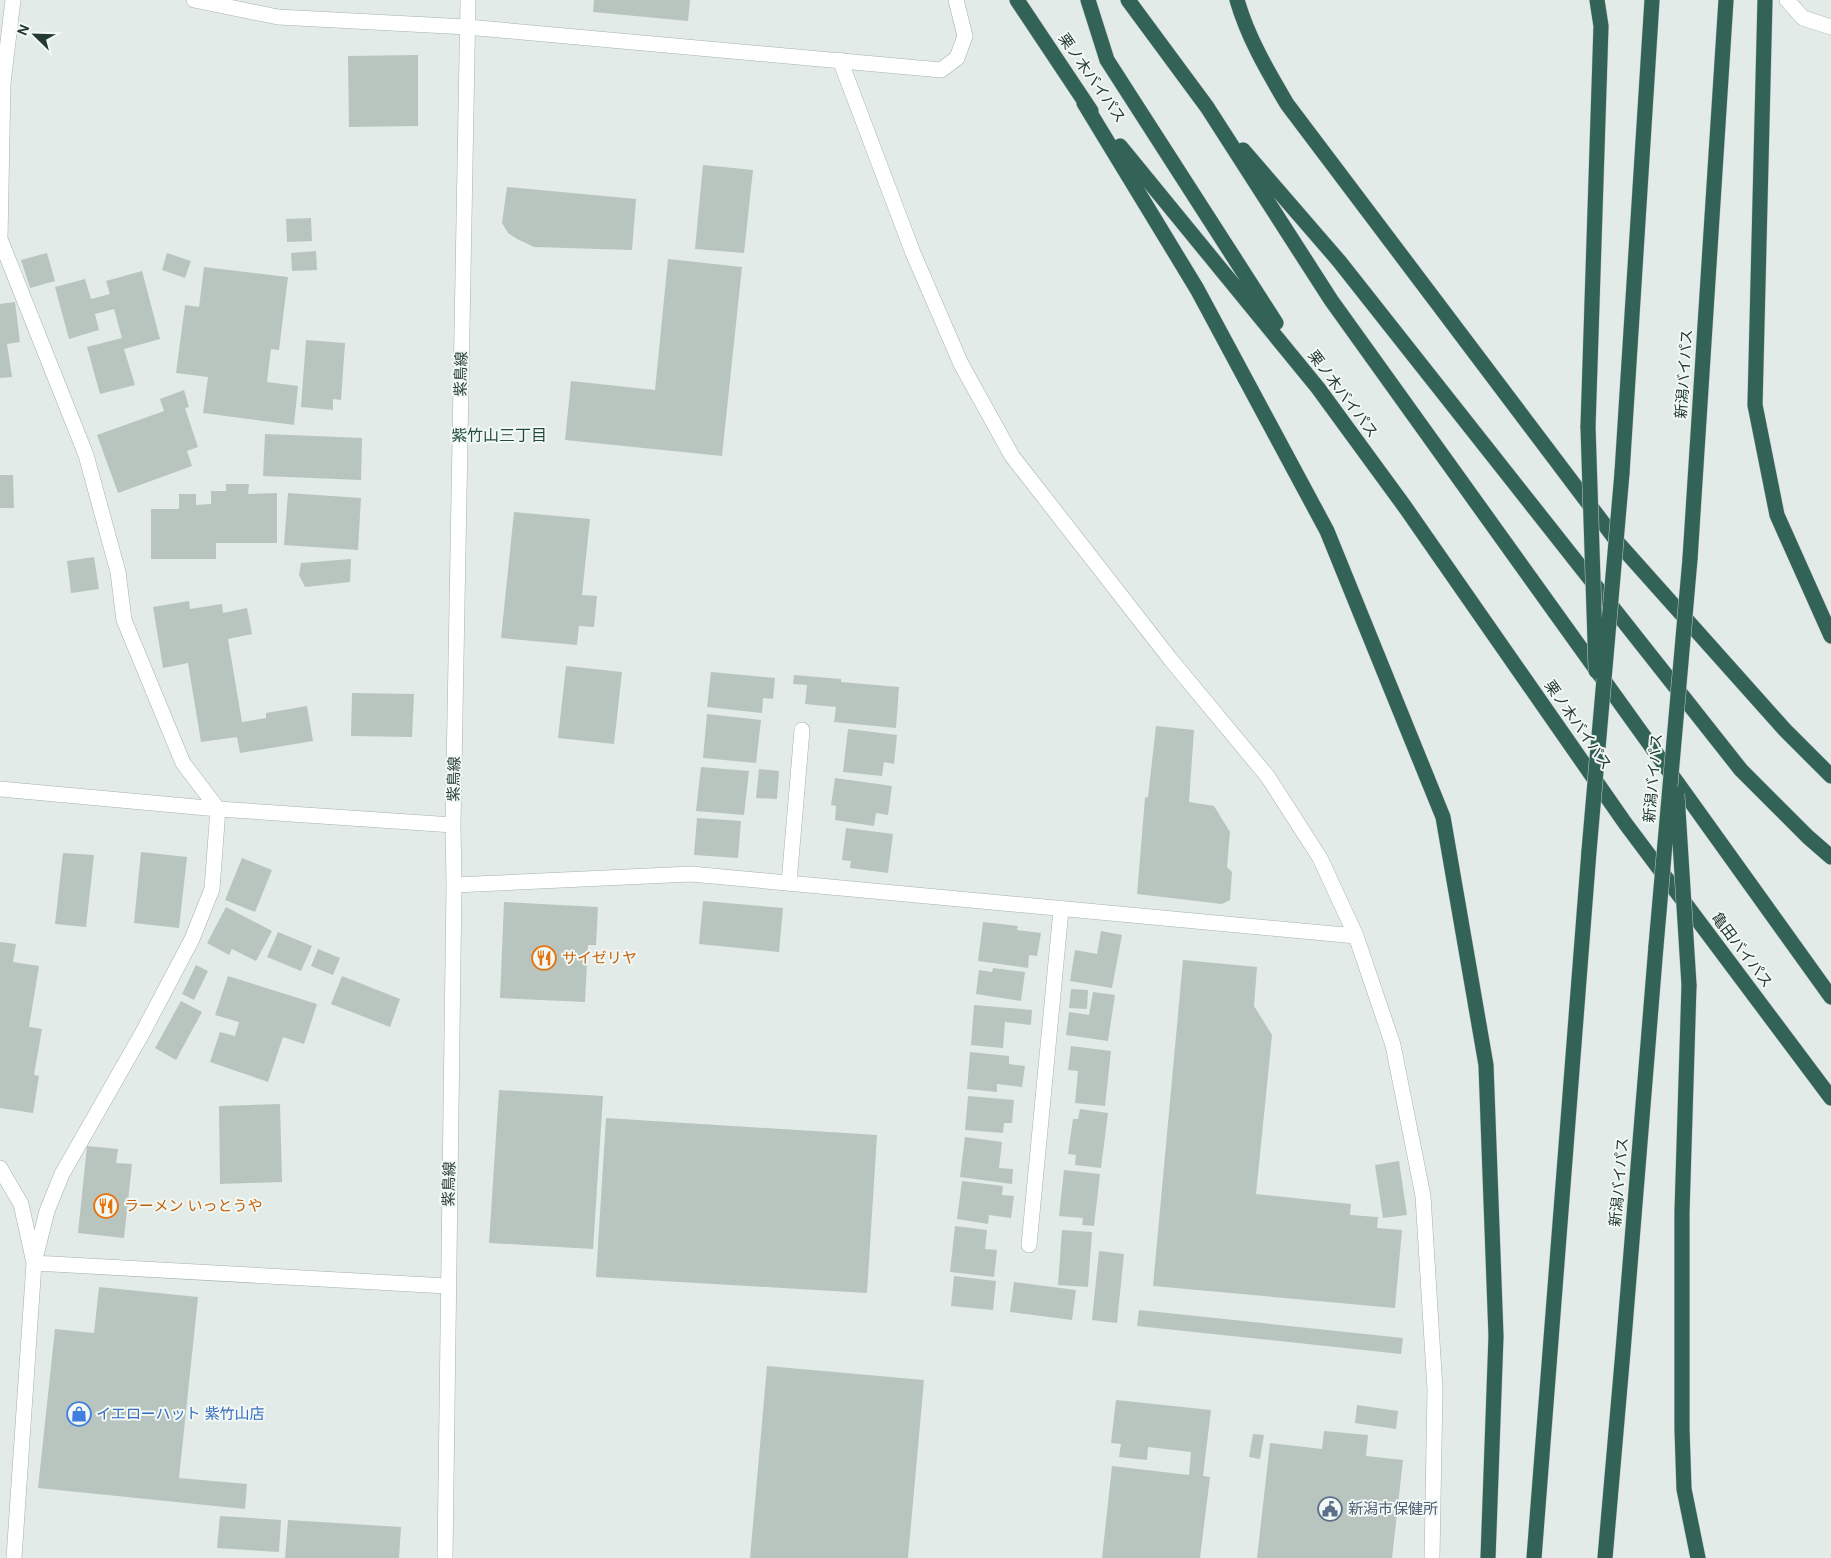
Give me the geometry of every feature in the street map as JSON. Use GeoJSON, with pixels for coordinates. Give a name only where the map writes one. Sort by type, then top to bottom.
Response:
{"type":"FeatureCollection","features":[{"type":"Feature","properties":{"kind":"highway","name":"栗ノ木バイパス"},"geometry":{"type":"LineString","coordinates":[[1017,0],[1084,104],[1318,388],[1405,507],[1625,822]]}},
{"type":"Feature","properties":{"kind":"highway"},"geometry":{"type":"LineString","coordinates":[[1088,0],[1107,60],[1318,388]]}},
{"type":"Feature","properties":{"kind":"highway"},"geometry":{"type":"LineString","coordinates":[[1128,0],[1206,107],[1331,300],[1831,997]]}},
{"type":"Feature","properties":{"kind":"highway"},"geometry":{"type":"LineString","coordinates":[[1236,0],[1244,26],[1257,53],[1287,104],[1614,536],[1785,730],[1831,776]]}},
{"type":"Feature","properties":{"kind":"highway"},"geometry":{"type":"LineString","coordinates":[[1596,0],[1600,26],[1588,427],[1598,738]]}},
{"type":"Feature","properties":{"kind":"highway"},"geometry":{"type":"LineString","coordinates":[[1534,1558],[1598,738],[1622,473],[1652,0]]}},
{"type":"Feature","properties":{"kind":"highway","name":"新潟バイパス"},"geometry":{"type":"LineString","coordinates":[[1605,1558],[1690,559],[1726,0]]}},
{"type":"Feature","properties":{"kind":"highway"},"geometry":{"type":"LineString","coordinates":[[1765,0],[1754,405],[1777,515],[1831,636]]}},
{"type":"Feature","properties":{"kind":"highway"},"geometry":{"type":"LineString","coordinates":[[1084,104],[1197,289],[1327,531],[1443,817],[1486,1065],[1496,1336],[1488,1558]]}},
{"type":"Feature","properties":{"kind":"highway"},"geometry":{"type":"LineString","coordinates":[[1206,107],[1339,261],[1742,770],[1808,837],[1831,857]]}},
{"type":"Feature","properties":{"kind":"highway"},"geometry":{"type":"LineString","coordinates":[[1673,743],[1689,986],[1682,1212],[1682,1429],[1684,1489],[1698,1558]]}},
{"type":"Feature","properties":{"kind":"highway","name":"亀田バイパス"},"geometry":{"type":"LineString","coordinates":[[1625,822],[1831,1098]]}},
{"type":"Feature","properties":{"kind":"street"},"geometry":{"type":"LineString","coordinates":[[13,0],[3,83],[0,240],[86,455],[118,572],[124,620],[183,763],[218,809],[212,889],[192,939],[143,1032],[62,1174],[47,1211],[34,1263],[14,1558]]}},
{"type":"Feature","properties":{"kind":"street"},"geometry":{"type":"LineString","coordinates":[[194,0],[278,17],[467,26],[941,70],[957,58],[965,36],[956,0]]}},
{"type":"Feature","properties":{"kind":"street","name":"紫鳥線"},"geometry":{"type":"LineString","coordinates":[[445,1558],[447,1286],[454,885],[453,825],[468,0]]}},
{"type":"Feature","properties":{"kind":"street"},"geometry":{"type":"LineString","coordinates":[[1787,0],[1803,18],[1831,28]]}},
{"type":"Feature","properties":{"kind":"street"},"geometry":{"type":"LineString","coordinates":[[840,60],[913,253],[961,364],[1012,456],[1171,660],[1268,777],[1320,858],[1356,936],[1393,1045],[1423,1196],[1435,1389],[1432,1558]]}},
{"type":"Feature","properties":{"kind":"street"},"geometry":{"type":"LineString","coordinates":[[789,883],[802,730]]}},
{"type":"Feature","properties":{"kind":"street"},"geometry":{"type":"LineString","coordinates":[[0,789],[218,809],[453,825]]}},
{"type":"Feature","properties":{"kind":"street"},"geometry":{"type":"LineString","coordinates":[[454,885],[690,874],[1356,936]]}},
{"type":"Feature","properties":{"kind":"street"},"geometry":{"type":"LineString","coordinates":[[1029,1245],[1061,910]]}},
{"type":"Feature","properties":{"kind":"street"},"geometry":{"type":"LineString","coordinates":[[0,1168],[21,1204],[34,1263]]}},
{"type":"Feature","properties":{"kind":"street"},"geometry":{"type":"LineString","coordinates":[[34,1263],[447,1286]]}},
{"type":"Feature","properties":{"kind":"building"},"geometry":{"type":"Polygon","coordinates":[[[594,0],[690,0],[688,21],[593,12],[594,0]]]}},
{"type":"Feature","properties":{"kind":"building"},"geometry":{"type":"Polygon","coordinates":[[[418,55],[418,126],[349,127],[348,56],[418,55]]]}},
{"type":"Feature","properties":{"kind":"building"},"geometry":{"type":"Polygon","coordinates":[[[703,165],[753,170],[744,253],[695,249],[703,165]]]}},
{"type":"Feature","properties":{"kind":"building"},"geometry":{"type":"Polygon","coordinates":[[[507,187],[636,199],[632,250],[534,247],[517,239],[508,233],[502,223],[507,187]]]}},
{"type":"Feature","properties":{"kind":"building"},"geometry":{"type":"Polygon","coordinates":[[[311,218],[312,241],[287,242],[286,219],[311,218]]]}},
{"type":"Feature","properties":{"kind":"building"},"geometry":{"type":"Polygon","coordinates":[[[316,251],[317,270],[292,271],[291,253],[316,251]]]}},
{"type":"Feature","properties":{"kind":"building"},"geometry":{"type":"Polygon","coordinates":[[[47,253],[55,281],[30,288],[21,260],[47,253]]]}},
{"type":"Feature","properties":{"kind":"building"},"geometry":{"type":"Polygon","coordinates":[[[167,253],[191,261],[185,278],[162,270],[167,253]]]}},
{"type":"Feature","properties":{"kind":"building"},"geometry":{"type":"Polygon","coordinates":[[[668,259],[742,267],[722,456],[565,440],[571,381],[655,390],[668,259]]]}},
{"type":"Feature","properties":{"kind":"building"},"geometry":{"type":"Polygon","coordinates":[[[204,267],[288,277],[279,350],[271,349],[267,382],[298,386],[294,425],[203,413],[208,377],[176,373],[185,305],[199,307],[204,267]]]}},
{"type":"Feature","properties":{"kind":"building"},"geometry":{"type":"Polygon","coordinates":[[[142,271],[160,339],[124,349],[135,385],[100,394],[87,347],[122,338],[114,309],[95,314],[99,330],[69,339],[55,287],[85,279],[91,299],[110,294],[106,281],[142,271]]]}},
{"type":"Feature","properties":{"kind":"building"},"geometry":{"type":"Polygon","coordinates":[[[15,302],[20,342],[7,344],[12,377],[0,378],[0,304],[15,302]]]}},
{"type":"Feature","properties":{"kind":"building"},"geometry":{"type":"Polygon","coordinates":[[[306,340],[345,343],[341,400],[333,399],[333,410],[301,407],[306,340]]]}},
{"type":"Feature","properties":{"kind":"building"},"geometry":{"type":"Polygon","coordinates":[[[184,390],[189,407],[185,408],[198,447],[187,451],[192,466],[118,493],[97,435],[164,411],[160,399],[184,390]]]}},
{"type":"Feature","properties":{"kind":"building"},"geometry":{"type":"Polygon","coordinates":[[[265,434],[362,438],[361,480],[263,476],[265,434]]]}},
{"type":"Feature","properties":{"kind":"building"},"geometry":{"type":"Polygon","coordinates":[[[0,475],[13,475],[14,508],[0,508],[0,475]]]}},
{"type":"Feature","properties":{"kind":"building"},"geometry":{"type":"Polygon","coordinates":[[[226,484],[249,484],[248,494],[277,493],[277,543],[216,543],[216,559],[151,559],[151,509],[179,509],[179,494],[196,494],[196,505],[211,504],[211,491],[226,491],[226,484]]]}},
{"type":"Feature","properties":{"kind":"building"},"geometry":{"type":"Polygon","coordinates":[[[288,493],[361,498],[358,550],[284,545],[288,493]]]}},
{"type":"Feature","properties":{"kind":"building"},"geometry":{"type":"Polygon","coordinates":[[[514,512],[590,519],[582,595],[597,596],[594,627],[579,626],[577,645],[501,638],[514,512]]]}},
{"type":"Feature","properties":{"kind":"building"},"geometry":{"type":"Polygon","coordinates":[[[94,557],[99,589],[71,593],[67,561],[94,557]]]}},
{"type":"Feature","properties":{"kind":"building"},"geometry":{"type":"Polygon","coordinates":[[[351,559],[350,582],[305,587],[299,575],[301,563],[351,559]]]}},
{"type":"Feature","properties":{"kind":"building"},"geometry":{"type":"Polygon","coordinates":[[[189,601],[190,609],[222,604],[223,613],[247,608],[252,634],[228,639],[242,722],[266,718],[266,713],[307,706],[313,741],[240,753],[237,737],[201,742],[188,663],[163,668],[153,607],[189,601]]]}},
{"type":"Feature","properties":{"kind":"building"},"geometry":{"type":"Polygon","coordinates":[[[566,666],[622,672],[614,744],[558,738],[566,666]]]}},
{"type":"Feature","properties":{"kind":"building"},"geometry":{"type":"Polygon","coordinates":[[[711,672],[775,678],[773,699],[763,698],[762,713],[707,707],[711,672]]]}},
{"type":"Feature","properties":{"kind":"building"},"geometry":{"type":"Polygon","coordinates":[[[794,675],[841,679],[841,682],[899,687],[896,728],[834,722],[836,707],[805,704],[807,685],[793,684],[794,675]]]}},
{"type":"Feature","properties":{"kind":"building"},"geometry":{"type":"Polygon","coordinates":[[[352,693],[414,694],[412,737],[351,736],[352,693]]]}},
{"type":"Feature","properties":{"kind":"building"},"geometry":{"type":"Polygon","coordinates":[[[707,714],[761,720],[756,763],[703,758],[707,714]]]}},
{"type":"Feature","properties":{"kind":"building"},"geometry":{"type":"Polygon","coordinates":[[[1156,726],[1194,730],[1189,802],[1214,806],[1230,832],[1227,867],[1232,872],[1230,900],[1222,904],[1137,894],[1145,798],[1148,797],[1156,726]]]}},
{"type":"Feature","properties":{"kind":"building"},"geometry":{"type":"Polygon","coordinates":[[[848,729],[897,735],[894,764],[884,762],[882,776],[843,772],[848,729]]]}},
{"type":"Feature","properties":{"kind":"building"},"geometry":{"type":"Polygon","coordinates":[[[701,767],[749,771],[744,815],[696,811],[701,767]]]}},
{"type":"Feature","properties":{"kind":"building"},"geometry":{"type":"Polygon","coordinates":[[[759,769],[779,771],[777,799],[756,798],[759,769]]]}},
{"type":"Feature","properties":{"kind":"building"},"geometry":{"type":"Polygon","coordinates":[[[835,778],[892,786],[888,815],[876,813],[874,826],[835,820],[836,806],[831,805],[835,778]]]}},
{"type":"Feature","properties":{"kind":"building"},"geometry":{"type":"Polygon","coordinates":[[[697,818],[741,821],[738,858],[694,855],[697,818]]]}},
{"type":"Feature","properties":{"kind":"building"},"geometry":{"type":"Polygon","coordinates":[[[846,828],[893,834],[888,873],[850,868],[851,861],[842,860],[846,828]]]}},
{"type":"Feature","properties":{"kind":"building"},"geometry":{"type":"Polygon","coordinates":[[[141,852],[187,857],[179,928],[134,923],[141,852]]]}},
{"type":"Feature","properties":{"kind":"building"},"geometry":{"type":"Polygon","coordinates":[[[63,853],[94,855],[86,927],[55,924],[63,853]]]}},
{"type":"Feature","properties":{"kind":"building"},"geometry":{"type":"Polygon","coordinates":[[[242,858],[272,870],[255,912],[225,900],[242,858]]]}},
{"type":"Feature","properties":{"kind":"building"},"geometry":{"type":"Polygon","coordinates":[[[703,901],[783,908],[779,952],[699,944],[703,901]]]}},
{"type":"Feature","properties":{"kind":"building","name":"サイゼリヤ"},"geometry":{"type":"Polygon","coordinates":[[[504,902],[598,907],[596,945],[588,945],[585,1002],[500,998],[504,902]]]}},
{"type":"Feature","properties":{"kind":"building"},"geometry":{"type":"Polygon","coordinates":[[[226,907],[272,931],[256,961],[232,949],[229,955],[207,943],[226,907]]]}},
{"type":"Feature","properties":{"kind":"building"},"geometry":{"type":"Polygon","coordinates":[[[983,922],[1018,926],[1017,930],[1041,933],[1037,956],[1029,955],[1028,968],[978,961],[983,922]]]}},
{"type":"Feature","properties":{"kind":"building"},"geometry":{"type":"Polygon","coordinates":[[[1101,931],[1122,935],[1112,988],[1070,981],[1075,950],[1097,954],[1101,931]]]}},
{"type":"Feature","properties":{"kind":"building"},"geometry":{"type":"Polygon","coordinates":[[[278,932],[312,946],[301,971],[267,957],[278,932]]]}},
{"type":"Feature","properties":{"kind":"building"},"geometry":{"type":"Polygon","coordinates":[[[0,942],[16,944],[13,962],[39,966],[29,1027],[42,1029],[34,1075],[39,1076],[33,1113],[0,1108],[0,942]]]}},
{"type":"Feature","properties":{"kind":"building"},"geometry":{"type":"Polygon","coordinates":[[[318,949],[340,958],[333,975],[311,966],[318,949]]]}},
{"type":"Feature","properties":{"kind":"building"},"geometry":{"type":"Polygon","coordinates":[[[1183,960],[1257,967],[1254,1006],[1272,1035],[1256,1194],[1351,1204],[1350,1215],[1378,1217],[1377,1228],[1402,1230],[1395,1308],[1153,1286],[1183,960]]]}},
{"type":"Feature","properties":{"kind":"building"},"geometry":{"type":"Polygon","coordinates":[[[196,965],[208,971],[194,1000],[182,994],[196,965]]]}},
{"type":"Feature","properties":{"kind":"building"},"geometry":{"type":"Polygon","coordinates":[[[993,968],[1025,972],[1021,1001],[976,994],[979,970],[992,972],[993,968]]]}},
{"type":"Feature","properties":{"kind":"building"},"geometry":{"type":"Polygon","coordinates":[[[228,976],[317,1004],[304,1044],[283,1037],[268,1082],[210,1062],[220,1032],[235,1036],[239,1022],[215,1015],[228,976]]]}},
{"type":"Feature","properties":{"kind":"building"},"geometry":{"type":"Polygon","coordinates":[[[342,976],[400,999],[390,1027],[331,1004],[342,976]]]}},
{"type":"Feature","properties":{"kind":"building"},"geometry":{"type":"Polygon","coordinates":[[[1071,989],[1088,990],[1087,1009],[1069,1008],[1071,989]]]}},
{"type":"Feature","properties":{"kind":"building"},"geometry":{"type":"Polygon","coordinates":[[[1093,992],[1115,995],[1108,1041],[1066,1035],[1069,1012],[1089,1015],[1093,992]]]}},
{"type":"Feature","properties":{"kind":"building"},"geometry":{"type":"Polygon","coordinates":[[[181,1001],[202,1012],[176,1060],[155,1048],[181,1001]]]}},
{"type":"Feature","properties":{"kind":"building"},"geometry":{"type":"Polygon","coordinates":[[[974,1005],[1032,1010],[1031,1025],[1005,1022],[1003,1048],[971,1045],[974,1005]]]}},
{"type":"Feature","properties":{"kind":"building"},"geometry":{"type":"Polygon","coordinates":[[[1071,1046],[1111,1051],[1105,1106],[1075,1103],[1078,1071],[1068,1070],[1071,1046]]]}},
{"type":"Feature","properties":{"kind":"building"},"geometry":{"type":"Polygon","coordinates":[[[970,1052],[1009,1056],[1009,1064],[1025,1066],[1022,1087],[997,1084],[997,1092],[967,1089],[970,1052]]]}},
{"type":"Feature","properties":{"kind":"building"},"geometry":{"type":"Polygon","coordinates":[[[499,1090],[603,1096],[593,1249],[489,1243],[499,1090]]]}},
{"type":"Feature","properties":{"kind":"building"},"geometry":{"type":"Polygon","coordinates":[[[968,1096],[1014,1100],[1012,1123],[1004,1123],[1003,1133],[965,1130],[968,1096]]]}},
{"type":"Feature","properties":{"kind":"building"},"geometry":{"type":"Polygon","coordinates":[[[280,1104],[282,1182],[220,1184],[219,1106],[280,1104]]]}},
{"type":"Feature","properties":{"kind":"building"},"geometry":{"type":"Polygon","coordinates":[[[1080,1109],[1108,1113],[1101,1168],[1075,1165],[1076,1155],[1068,1154],[1073,1119],[1078,1119],[1080,1109]]]}},
{"type":"Feature","properties":{"kind":"building"},"geometry":{"type":"Polygon","coordinates":[[[606,1118],[877,1135],[867,1293],[596,1277],[606,1118]]]}},
{"type":"Feature","properties":{"kind":"building"},"geometry":{"type":"Polygon","coordinates":[[[965,1137],[1002,1142],[999,1168],[1013,1169],[1012,1184],[960,1177],[965,1137]]]}},
{"type":"Feature","properties":{"kind":"building"},"geometry":{"type":"Polygon","coordinates":[[[87,1146],[118,1149],[116,1163],[132,1164],[124,1238],[78,1233],[87,1146]]]}},
{"type":"Feature","properties":{"kind":"building"},"geometry":{"type":"Polygon","coordinates":[[[1399,1161],[1407,1215],[1383,1218],[1375,1165],[1399,1161]]]}},
{"type":"Feature","properties":{"kind":"building"},"geometry":{"type":"Polygon","coordinates":[[[1064,1170],[1100,1174],[1094,1226],[1082,1225],[1083,1218],[1059,1216],[1064,1170]]]}},
{"type":"Feature","properties":{"kind":"building"},"geometry":{"type":"Polygon","coordinates":[[[962,1181],[1003,1186],[1002,1195],[1014,1196],[1011,1218],[989,1215],[988,1224],[957,1219],[962,1181]]]}},
{"type":"Feature","properties":{"kind":"building"},"geometry":{"type":"Polygon","coordinates":[[[955,1226],[987,1230],[985,1249],[997,1250],[994,1277],[950,1272],[955,1226]]]}},
{"type":"Feature","properties":{"kind":"building"},"geometry":{"type":"Polygon","coordinates":[[[1062,1230],[1092,1232],[1088,1287],[1058,1285],[1062,1230]]]}},
{"type":"Feature","properties":{"kind":"building"},"geometry":{"type":"Polygon","coordinates":[[[1099,1251],[1124,1254],[1117,1323],[1092,1320],[1099,1251]]]}},
{"type":"Feature","properties":{"kind":"building"},"geometry":{"type":"Polygon","coordinates":[[[954,1276],[996,1281],[993,1310],[951,1306],[954,1276]]]}},
{"type":"Feature","properties":{"kind":"building"},"geometry":{"type":"Polygon","coordinates":[[[1014,1282],[1076,1290],[1072,1320],[1010,1312],[1014,1282]]]}},
{"type":"Feature","properties":{"kind":"building"},"geometry":{"type":"Polygon","coordinates":[[[99,1287],[198,1297],[179,1478],[247,1484],[245,1509],[38,1488],[55,1329],[94,1333],[99,1287]]]}},
{"type":"Feature","properties":{"kind":"building"},"geometry":{"type":"Polygon","coordinates":[[[1139,1310],[1403,1338],[1401,1354],[1137,1326],[1139,1310]]]}},
{"type":"Feature","properties":{"kind":"building"},"geometry":{"type":"Polygon","coordinates":[[[767,1366],[924,1380],[908,1558],[750,1558],[767,1366]]]}},
{"type":"Feature","properties":{"kind":"building"},"geometry":{"type":"Polygon","coordinates":[[[1116,1400],[1211,1410],[1203,1476],[1210,1477],[1200,1558],[1102,1558],[1112,1466],[1189,1475],[1191,1452],[1148,1447],[1147,1460],[1119,1457],[1121,1444],[1111,1443],[1116,1400]]]}},
{"type":"Feature","properties":{"kind":"building"},"geometry":{"type":"Polygon","coordinates":[[[1357,1405],[1398,1411],[1396,1429],[1355,1423],[1357,1405]]]}},
{"type":"Feature","properties":{"kind":"building","name":"新潟市保健所"},"geometry":{"type":"Polygon","coordinates":[[[1324,1431],[1368,1435],[1366,1456],[1403,1460],[1392,1558],[1257,1558],[1270,1443],[1322,1449],[1324,1431]]]}},
{"type":"Feature","properties":{"kind":"building"},"geometry":{"type":"Polygon","coordinates":[[[1253,1434],[1264,1435],[1260,1459],[1249,1457],[1253,1434]]]}},
{"type":"Feature","properties":{"kind":"building"},"geometry":{"type":"Polygon","coordinates":[[[220,1516],[281,1520],[279,1552],[217,1548],[220,1516]]]}},
{"type":"Feature","properties":{"kind":"building"},"geometry":{"type":"Polygon","coordinates":[[[288,1520],[401,1527],[399,1558],[285,1558],[288,1520]]]}},
{"type":"Feature","properties":{"kind":"place","name":"サイゼリヤ"},"geometry":{"type":"Point","coordinates":[544,958]}},
{"type":"Feature","properties":{"kind":"place","name":"ラーメン いっとうや"},"geometry":{"type":"Point","coordinates":[106,1206]}},
{"type":"Feature","properties":{"kind":"place","name":"イエローハット 紫竹山店"},"geometry":{"type":"Point","coordinates":[79,1414]}},
{"type":"Feature","properties":{"kind":"place","name":"新潟市保健所"},"geometry":{"type":"Point","coordinates":[1330,1509]}},
{"type":"Feature","properties":{"kind":"district","name":"紫竹山三丁目"},"geometry":{"type":"Point","coordinates":[499,435]}}]}
